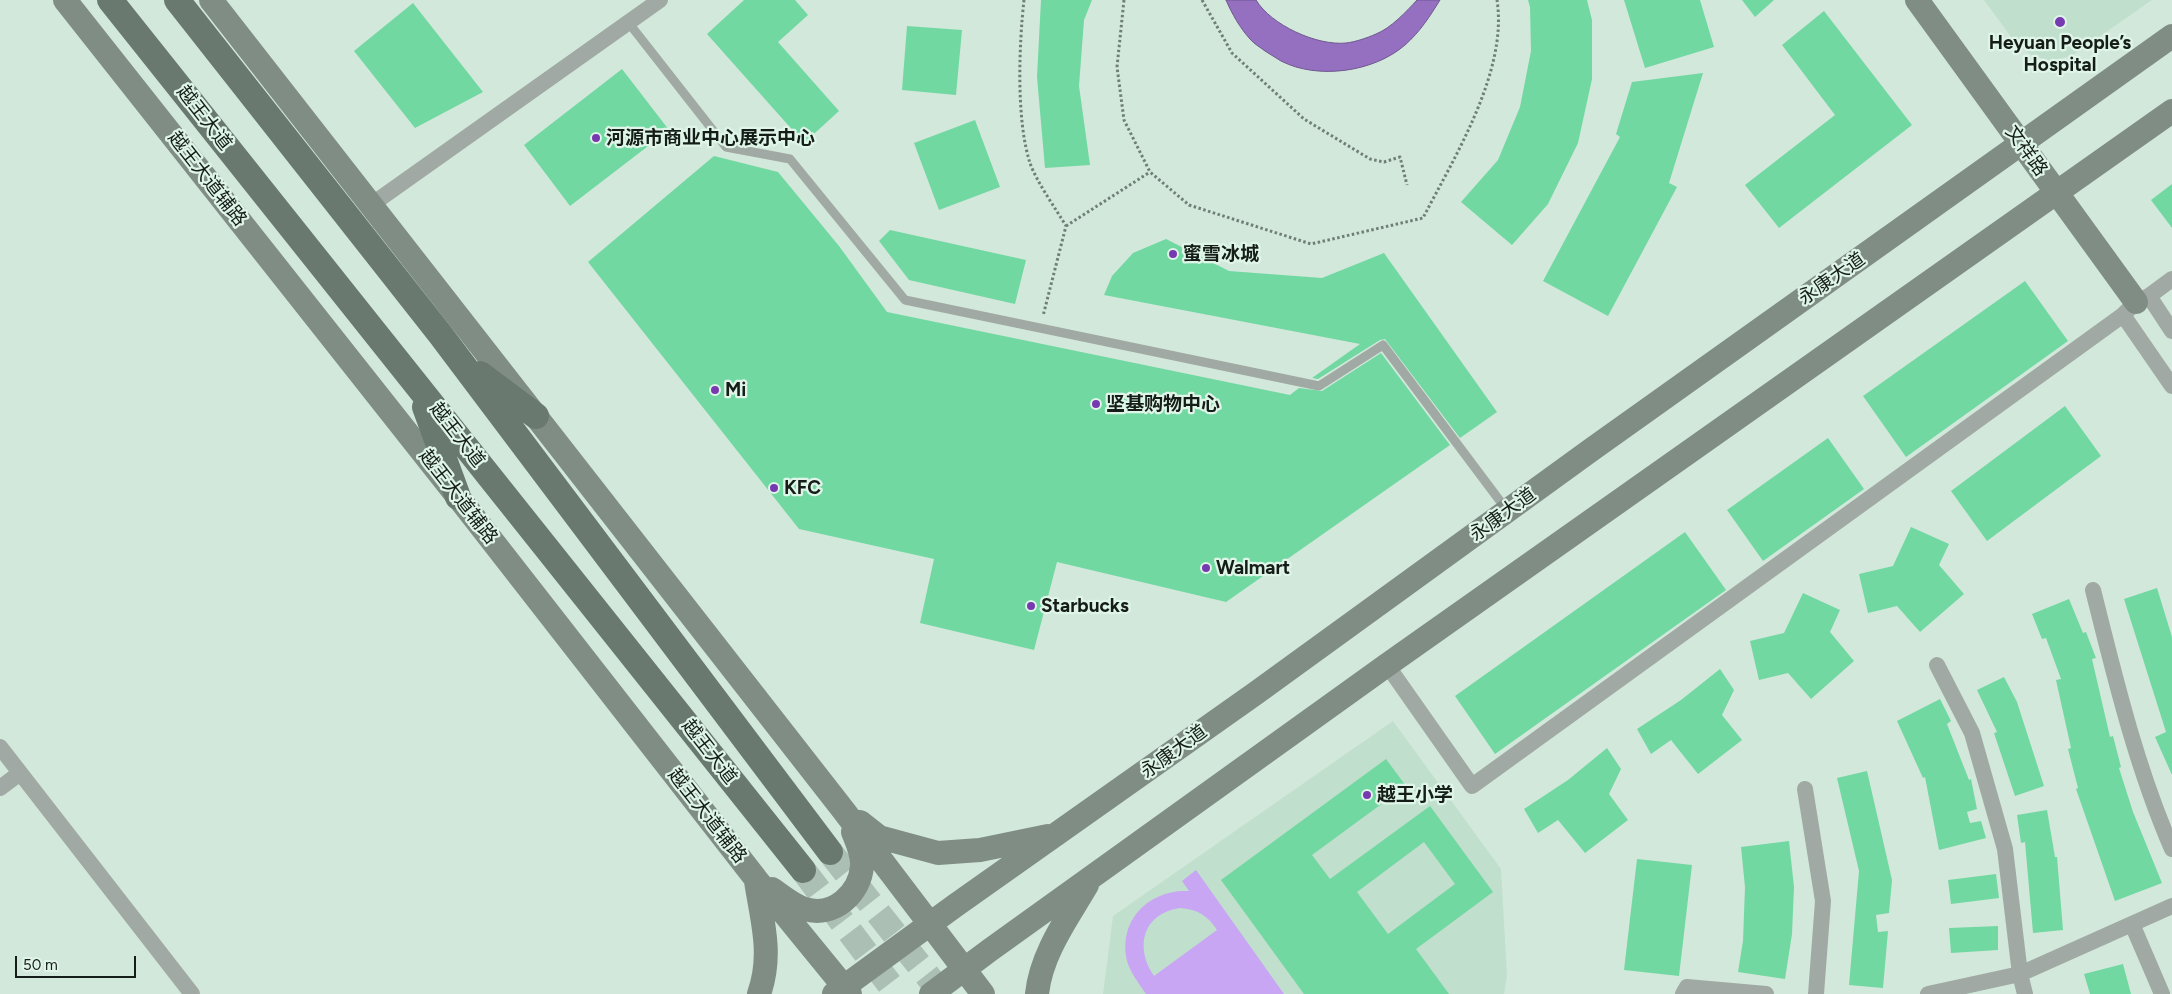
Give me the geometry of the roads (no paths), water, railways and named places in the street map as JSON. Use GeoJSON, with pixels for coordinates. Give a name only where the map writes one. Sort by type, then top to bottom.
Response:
{"type":"FeatureCollection","features":[{"type":"Feature","properties":{"kind":"main road","name":"越王大道辅路"},"geometry":{"type":"LineString","coordinates":[[65,0],[458,496],[843,992]]}},
{"type":"Feature","properties":{"kind":"main road","name":"越王大道"},"geometry":{"type":"LineString","coordinates":[[110,0],[803,870]]}},
{"type":"Feature","properties":{"kind":"main road","name":"越王大道"},"geometry":{"type":"LineString","coordinates":[[177,0],[455,355],[830,852]]}},
{"type":"Feature","properties":{"kind":"main road"},"geometry":{"type":"LineString","coordinates":[[211,0],[844,811],[983,994]]}},
{"type":"Feature","properties":{"kind":"main road","name":"文祥路"},"geometry":{"type":"LineString","coordinates":[[1917,0],[2136,304]]}},
{"type":"Feature","properties":{"kind":"main road","name":"永康大道"},"geometry":{"type":"LineString","coordinates":[[843,992],[930,924],[1059,834],[1590,450],[2022,145],[2172,36]]}},
{"type":"Feature","properties":{"kind":"main road"},"geometry":{"type":"LineString","coordinates":[[931,994],[1387,665],[2172,111]]}},
{"type":"Feature","properties":{"kind":"main road"},"geometry":{"type":"LineString","coordinates":[[455,355],[536,416]]}},
{"type":"Feature","properties":{"kind":"main road"},"geometry":{"type":"LineString","coordinates":[[417,386],[458,496]]}},
{"type":"Feature","properties":{"kind":"main road"},"geometry":{"type":"LineString","coordinates":[[844,811],[879,837],[938,853],[980,850],[1059,834]]}},
{"type":"Feature","properties":{"kind":"main road"},"geometry":{"type":"LineString","coordinates":[[756,879],[806,910],[827,911],[846,900],[859,883],[862,864],[859,846],[844,811]]}},
{"type":"Feature","properties":{"kind":"main road"},"geometry":{"type":"LineString","coordinates":[[1037,994],[1045,962],[1059,931],[1093,876]]}},
{"type":"Feature","properties":{"kind":"main road"},"geometry":{"type":"LineString","coordinates":[[756,879],[767,947],[767,962],[759,994]]}},
{"type":"Feature","properties":{"kind":"street"},"geometry":{"type":"LineString","coordinates":[[371,205],[660,0]]}},
{"type":"Feature","properties":{"kind":"street"},"geometry":{"type":"LineString","coordinates":[[1387,665],[1472,786],[2172,279]]}},
{"type":"Feature","properties":{"kind":"street"},"geometry":{"type":"LineString","coordinates":[[2136,304],[2172,331]]}},
{"type":"Feature","properties":{"kind":"street"},"geometry":{"type":"LineString","coordinates":[[2136,304],[2172,386]]}},
{"type":"Feature","properties":{"kind":"street"},"geometry":{"type":"LineString","coordinates":[[2093,590],[2128,726],[2157,815],[2172,849]]}},
{"type":"Feature","properties":{"kind":"street"},"geometry":{"type":"LineString","coordinates":[[1937,665],[1972,733],[2005,849],[2020,974],[2025,994]]}},
{"type":"Feature","properties":{"kind":"street"},"geometry":{"type":"LineString","coordinates":[[0,747],[192,994]]}},
{"type":"Feature","properties":{"kind":"street"},"geometry":{"type":"LineString","coordinates":[[0,788],[20,772]]}},
{"type":"Feature","properties":{"kind":"street"},"geometry":{"type":"LineString","coordinates":[[1805,789],[1823,900],[1816,994]]}},
{"type":"Feature","properties":{"kind":"street"},"geometry":{"type":"LineString","coordinates":[[1928,994],[2020,974],[2172,906]]}},
{"type":"Feature","properties":{"kind":"street"},"geometry":{"type":"LineString","coordinates":[[2132,924],[2162,994]]}},
{"type":"Feature","properties":{"kind":"street"},"geometry":{"type":"LineString","coordinates":[[1684,994],[1687,987],[1766,994]]}},
{"type":"Feature","properties":{"kind":"lane"},"geometry":{"type":"LineString","coordinates":[[628,22],[726,147],[790,159],[905,300],[1319,386],[1383,345],[1508,511]]}},
{"type":"Feature","properties":{"kind":"tunnel"},"geometry":{"type":"LineString","coordinates":[[830,852],[942,994]]}},
{"type":"Feature","properties":{"kind":"tunnel"},"geometry":{"type":"LineString","coordinates":[[803,870],[897,994]]}},
{"type":"Feature","properties":{"kind":"place","name":"Heyuan People’s Hospital"},"geometry":{"type":"Point","coordinates":[2060,22]}},
{"type":"Feature","properties":{"kind":"place","name":"河源市商业中心展示中心"},"geometry":{"type":"Point","coordinates":[596,138]}},
{"type":"Feature","properties":{"kind":"place","name":"蜜雪冰城"},"geometry":{"type":"Point","coordinates":[1173,254]}},
{"type":"Feature","properties":{"kind":"place","name":"Mi"},"geometry":{"type":"Point","coordinates":[715,390]}},
{"type":"Feature","properties":{"kind":"place","name":"坚基购物中心"},"geometry":{"type":"Point","coordinates":[1096,404]}},
{"type":"Feature","properties":{"kind":"place","name":"KFC"},"geometry":{"type":"Point","coordinates":[774,488]}},
{"type":"Feature","properties":{"kind":"place","name":"Walmart"},"geometry":{"type":"Point","coordinates":[1206,568]}},
{"type":"Feature","properties":{"kind":"place","name":"Starbucks"},"geometry":{"type":"Point","coordinates":[1031,606]}},
{"type":"Feature","properties":{"kind":"place","name":"越王小学"},"geometry":{"type":"Point","coordinates":[1367,795]}}]}
